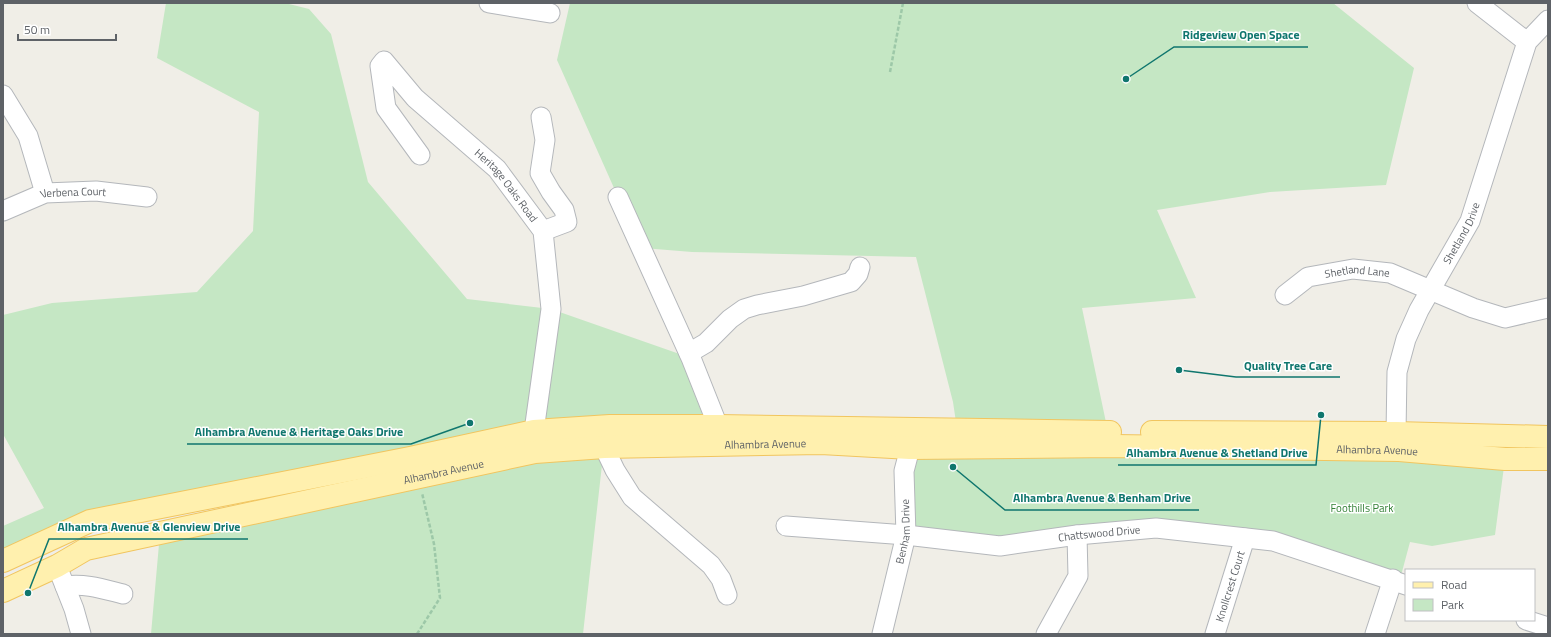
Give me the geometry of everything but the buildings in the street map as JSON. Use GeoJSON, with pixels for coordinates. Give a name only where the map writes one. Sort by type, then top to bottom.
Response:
{"type":"FeatureCollection","features":[{"type":"Feature","properties":{"kind":"main road","name":"Alhambra Avenue"},"geometry":{"type":"LineString","coordinates":[[3,561],[90,521],[410,458],[535,441],[610,426],[718,426],[908,438],[1115,446],[1397,441],[1548,436]]}},
{"type":"Feature","properties":{"kind":"main road","name":"Alhambra Avenue"},"geometry":{"type":"LineString","coordinates":[[3,591],[56,566],[86,549],[418,477],[535,441],[604,447],[821,443],[908,438]]}},
{"type":"Feature","properties":{"kind":"main road","name":"Alhambra Avenue"},"geometry":{"type":"LineString","coordinates":[[1397,441],[1505,459],[1548,459]]}},
{"type":"Feature","properties":{"kind":"street"},"geometry":{"type":"LineString","coordinates":[[489,3],[550,13]]}},
{"type":"Feature","properties":{"kind":"street"},"geometry":{"type":"LineString","coordinates":[[1478,3],[1527,42]]}},
{"type":"Feature","properties":{"kind":"street","name":"Shetland Drive"},"geometry":{"type":"LineString","coordinates":[[1397,441],[1397,372],[1406,339],[1419,310],[1432,290],[1470,221],[1527,42],[1548,20]]}},
{"type":"Feature","properties":{"kind":"street","name":"Heritage Oaks Road"},"geometry":{"type":"LineString","coordinates":[[420,155],[386,108],[380,66],[384,61],[415,98],[497,170],[543,230],[551,309],[535,441]]}},
{"type":"Feature","properties":{"kind":"street"},"geometry":{"type":"LineString","coordinates":[[3,95],[28,136],[45,193]]}},
{"type":"Feature","properties":{"kind":"street"},"geometry":{"type":"LineString","coordinates":[[541,117],[544,140],[540,173],[564,210],[566,222],[543,230]]}},
{"type":"Feature","properties":{"kind":"street","name":"Verbena Court"},"geometry":{"type":"LineString","coordinates":[[3,211],[45,193],[96,191],[147,197]]}},
{"type":"Feature","properties":{"kind":"street"},"geometry":{"type":"LineString","coordinates":[[618,197],[689,353],[718,426]]}},
{"type":"Feature","properties":{"kind":"street"},"geometry":{"type":"LineString","coordinates":[[689,353],[706,343],[730,319],[744,309],[803,296],[851,282],[858,274],[860,267]]}},
{"type":"Feature","properties":{"kind":"street","name":"Shetland Lane"},"geometry":{"type":"LineString","coordinates":[[1285,295],[1308,277],[1353,269],[1390,272],[1472,308],[1505,318],[1548,308]]}},
{"type":"Feature","properties":{"kind":"street","name":"Benham Drive"},"geometry":{"type":"LineString","coordinates":[[882,634],[906,535],[904,471],[908,438]]}},
{"type":"Feature","properties":{"kind":"street"},"geometry":{"type":"LineString","coordinates":[[604,447],[615,470],[632,497],[711,565],[721,579],[727,595]]}},
{"type":"Feature","properties":{"kind":"street","name":"Chattswood Drive"},"geometry":{"type":"LineString","coordinates":[[786,526],[906,535],[1000,546],[1077,535],[1156,528],[1273,541],[1399,582]]}},
{"type":"Feature","properties":{"kind":"street"},"geometry":{"type":"LineString","coordinates":[[1046,634],[1078,576],[1077,535]]}},
{"type":"Feature","properties":{"kind":"street","name":"Knollcrest Court"},"geometry":{"type":"LineString","coordinates":[[1215,634],[1245,538]]}},
{"type":"Feature","properties":{"kind":"street"},"geometry":{"type":"LineString","coordinates":[[56,566],[74,609],[81,634]]}},
{"type":"Feature","properties":{"kind":"street"},"geometry":{"type":"LineString","coordinates":[[1375,634],[1399,582]]}},
{"type":"Feature","properties":{"kind":"street"},"geometry":{"type":"LineString","coordinates":[[65,586],[77,584],[95,586],[123,594]]}},
{"type":"Feature","properties":{"kind":"street"},"geometry":{"type":"LineString","coordinates":[[1530,621],[1548,626]]}},
{"type":"Feature","properties":{"kind":"path"},"geometry":{"type":"LineString","coordinates":[[890,72],[903,3]]}},
{"type":"Feature","properties":{"kind":"path"},"geometry":{"type":"LineString","coordinates":[[417,634],[440,598],[434,544],[418,477]]}},
{"type":"Feature","properties":{"kind":"green space"},"geometry":{"type":"Polygon","coordinates":[[[166,3],[285,3],[309,9],[331,34],[368,182],[467,299],[551,309],[691,358],[718,426],[90,521],[3,561],[3,526],[44,508],[3,434],[3,315],[52,303],[197,292],[253,231],[259,112],[157,58],[166,3]]]}},
{"type":"Feature","properties":{"kind":"green space"},"geometry":{"type":"Polygon","coordinates":[[[570,3],[1333,3],[1414,68],[1386,185],[1270,192],[1157,210],[1196,298],[1082,308],[1108,432],[957,429],[953,402],[916,257],[692,252],[643,248],[618,197],[557,60],[570,3]]]}},
{"type":"Feature","properties":{"kind":"green space"},"geometry":{"type":"Polygon","coordinates":[[[604,447],[583,634],[151,634],[160,533],[604,447]]]}},
{"type":"Feature","properties":{"kind":"green space","name":"Foothills Park"},"geometry":{"type":"Polygon","coordinates":[[[910,448],[1505,459],[1495,535],[1432,546],[1410,542],[1399,583],[1273,541],[1156,528],[1000,546],[906,535],[910,448]]]}},
{"type":"Feature","properties":{"kind":"place","name":"Ridgeview Open Space"},"geometry":{"type":"Point","coordinates":[1126,79]}},
{"type":"Feature","properties":{"kind":"place","name":"Quality Tree Care"},"geometry":{"type":"Point","coordinates":[1179,370]}},
{"type":"Feature","properties":{"kind":"place","name":"Alhambra Avenue & Shetland Drive"},"geometry":{"type":"Point","coordinates":[1321,415]}},
{"type":"Feature","properties":{"kind":"place","name":"Alhambra Avenue & Heritage Oaks Drive"},"geometry":{"type":"Point","coordinates":[470,423]}},
{"type":"Feature","properties":{"kind":"place","name":"Alhambra Avenue & Benham Drive"},"geometry":{"type":"Point","coordinates":[953,467]}},
{"type":"Feature","properties":{"kind":"place","name":"Alhambra Avenue & Glenview Drive"},"geometry":{"type":"Point","coordinates":[28,593]}}]}
